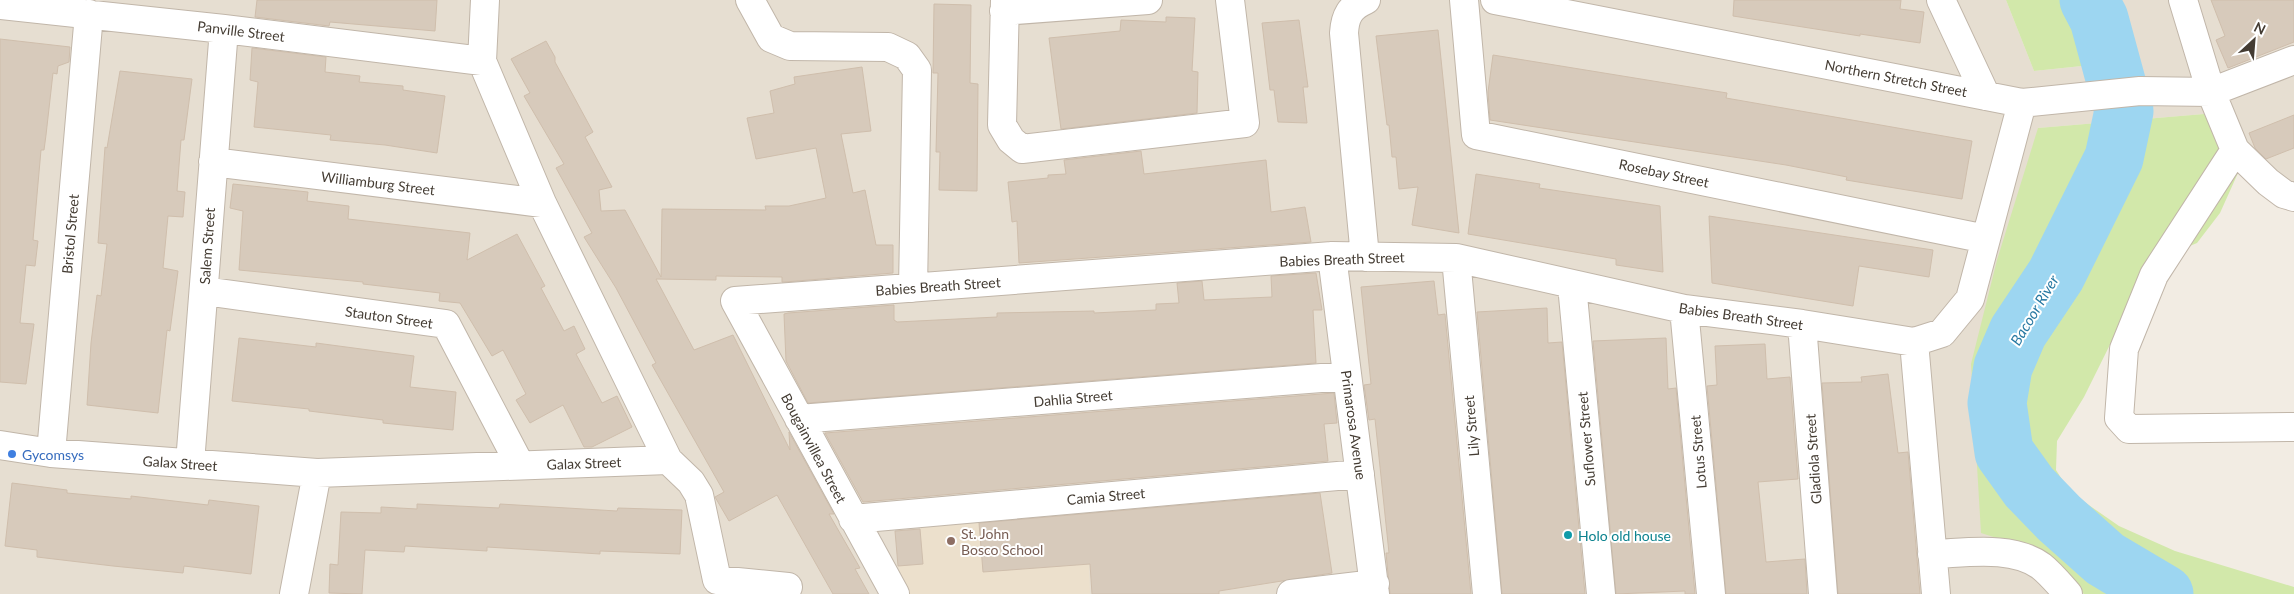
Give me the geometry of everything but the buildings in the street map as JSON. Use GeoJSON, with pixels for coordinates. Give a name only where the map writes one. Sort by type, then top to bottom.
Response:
{"type":"FeatureCollection","features":[{"type":"Feature","properties":{"kind":"street"},"geometry":{"type":"LineString","coordinates":[[485,0],[482,61],[542,203],[668,460],[691,482],[699,495],[714,587],[788,587]]}},
{"type":"Feature","properties":{"kind":"street"},"geometry":{"type":"LineString","coordinates":[[750,0],[771,38],[780,42],[790,46],[888,47],[907,56],[917,70],[913,288]]}},
{"type":"Feature","properties":{"kind":"street"},"geometry":{"type":"LineString","coordinates":[[1148,0],[1004,6],[1002,125],[1010,140],[1022,148],[1245,123],[1230,0]]}},
{"type":"Feature","properties":{"kind":"street"},"geometry":{"type":"LineString","coordinates":[[1365,257],[1344,33],[1345,19],[1349,12],[1357,4],[1366,0]]}},
{"type":"Feature","properties":{"kind":"street","name":"Rosebay Street"},"geometry":{"type":"LineString","coordinates":[[1464,0],[1476,135],[1986,239]]}},
{"type":"Feature","properties":{"kind":"street","name":"Northern Stretch Street"},"geometry":{"type":"LineString","coordinates":[[1495,0],[2022,103],[2097,97],[2140,91],[2211,92],[2294,60]]}},
{"type":"Feature","properties":{"kind":"street"},"geometry":{"type":"LineString","coordinates":[[1941,0],[1986,96]]}},
{"type":"Feature","properties":{"kind":"street"},"geometry":{"type":"LineString","coordinates":[[2183,0],[2211,92],[2234,150],[2268,182],[2284,194],[2294,197]]}},
{"type":"Feature","properties":{"kind":"street","name":"Panville Street"},"geometry":{"type":"LineString","coordinates":[[0,4],[482,61]]}},
{"type":"Feature","properties":{"kind":"street","name":"Bristol Street"},"geometry":{"type":"LineString","coordinates":[[51,453],[89,14]]}},
{"type":"Feature","properties":{"kind":"street","name":"Salem Street"},"geometry":{"type":"LineString","coordinates":[[190,463],[224,29]]}},
{"type":"Feature","properties":{"kind":"street"},"geometry":{"type":"LineString","coordinates":[[1986,239],[2022,103]]}},
{"type":"Feature","properties":{"kind":"street"},"geometry":{"type":"LineString","coordinates":[[2234,150],[2154,275],[2124,349],[2119,418],[2130,429],[2294,427]]}},
{"type":"Feature","properties":{"kind":"street","name":"Williamburg Street"},"geometry":{"type":"LineString","coordinates":[[213,162],[542,203]]}},
{"type":"Feature","properties":{"kind":"street","name":"Babies Breath Street"},"geometry":{"type":"LineString","coordinates":[[735,301],[1332,256],[1456,258],[1684,309],[1802,324],[1914,342],[1942,333],[1970,299],[1986,239]]}},
{"type":"Feature","properties":{"kind":"street","name":"Primarosa Avenue"},"geometry":{"type":"LineString","coordinates":[[1332,256],[1375,589]]}},
{"type":"Feature","properties":{"kind":"street","name":"Lily Street"},"geometry":{"type":"LineString","coordinates":[[1456,258],[1487,594]]}},
{"type":"Feature","properties":{"kind":"street","name":"Suflower Street"},"geometry":{"type":"LineString","coordinates":[[1572,285],[1601,594]]}},
{"type":"Feature","properties":{"kind":"street","name":"Stauton Street"},"geometry":{"type":"LineString","coordinates":[[204,291],[446,324],[520,465]]}},
{"type":"Feature","properties":{"kind":"street","name":"Bougainvillea Street"},"geometry":{"type":"LineString","coordinates":[[735,301],[895,594]]}},
{"type":"Feature","properties":{"kind":"street","name":"Lotus Street"},"geometry":{"type":"LineString","coordinates":[[1684,309],[1711,594]]}},
{"type":"Feature","properties":{"kind":"street","name":"Gladiola Street"},"geometry":{"type":"LineString","coordinates":[[1802,324],[1823,594]]}},
{"type":"Feature","properties":{"kind":"street"},"geometry":{"type":"LineString","coordinates":[[1914,342],[1936,594]]}},
{"type":"Feature","properties":{"kind":"street","name":"Dahlia Street"},"geometry":{"type":"LineString","coordinates":[[799,419],[1346,376]]}},
{"type":"Feature","properties":{"kind":"street","name":"Galax Street"},"geometry":{"type":"LineString","coordinates":[[0,445],[51,453],[317,473],[668,460]]}},
{"type":"Feature","properties":{"kind":"street"},"geometry":{"type":"LineString","coordinates":[[294,594],[317,473]]}},
{"type":"Feature","properties":{"kind":"street","name":"Camia Street"},"geometry":{"type":"LineString","coordinates":[[853,519],[1360,474]]}},
{"type":"Feature","properties":{"kind":"street"},"geometry":{"type":"LineString","coordinates":[[1932,554],[1987,552],[2015,555],[2041,566],[2068,594]]}},
{"type":"Feature","properties":{"kind":"street"},"geometry":{"type":"LineString","coordinates":[[2041,566],[2044,594]]}},
{"type":"Feature","properties":{"kind":"street"},"geometry":{"type":"LineString","coordinates":[[1291,594],[1375,589]]}},
{"type":"Feature","properties":{"kind":"shaded area"},"geometry":{"type":"Polygon","coordinates":[[[0,0],[2006,0],[2034,71],[2130,61],[2105,0],[2294,0],[2294,204],[2238,173],[2204,114],[2038,128],[2025,547],[2084,594],[0,594],[0,0]]]}},
{"type":"Feature","properties":{"kind":"shaded area","name":"St. John Bosco School"},"geometry":{"type":"Polygon","coordinates":[[[979,514],[983,572],[1089,564],[1090,594],[908,594],[898,566],[923,564],[919,519],[979,514]]]}},
{"type":"Feature","properties":{"kind":"green space"},"geometry":{"type":"Polygon","coordinates":[[[2006,0],[2105,0],[2130,61],[2034,71],[2006,0]]]}},
{"type":"Feature","properties":{"kind":"green space"},"geometry":{"type":"Polygon","coordinates":[[[2204,114],[2238,173],[2220,213],[2197,243],[2151,262],[2084,397],[2057,441],[2056,470],[2070,492],[2119,526],[2175,551],[2294,587],[2294,594],[2084,594],[2025,547],[1981,533],[1971,364],[1997,260],[2038,128],[2204,114]]]}},
{"type":"Feature","properties":{"kind":"waterway","name":"Bacoor River"},"geometry":{"type":"LineString","coordinates":[[2089,0],[2099,19],[2124,111],[2114,158],[2056,275],[2018,332],[2003,367],[1997,403],[2004,452],[2029,487],[2059,518],[2105,559],[2164,594]]}},
{"type":"Feature","properties":{"kind":"place","name":"Gycomsys"},"geometry":{"type":"Point","coordinates":[12,454]}},
{"type":"Feature","properties":{"kind":"place","name":"Holo old house"},"geometry":{"type":"Point","coordinates":[1568,535]}},
{"type":"Feature","properties":{"kind":"place","name":"St. John Bosco School"},"geometry":{"type":"Point","coordinates":[951,541]}}]}
